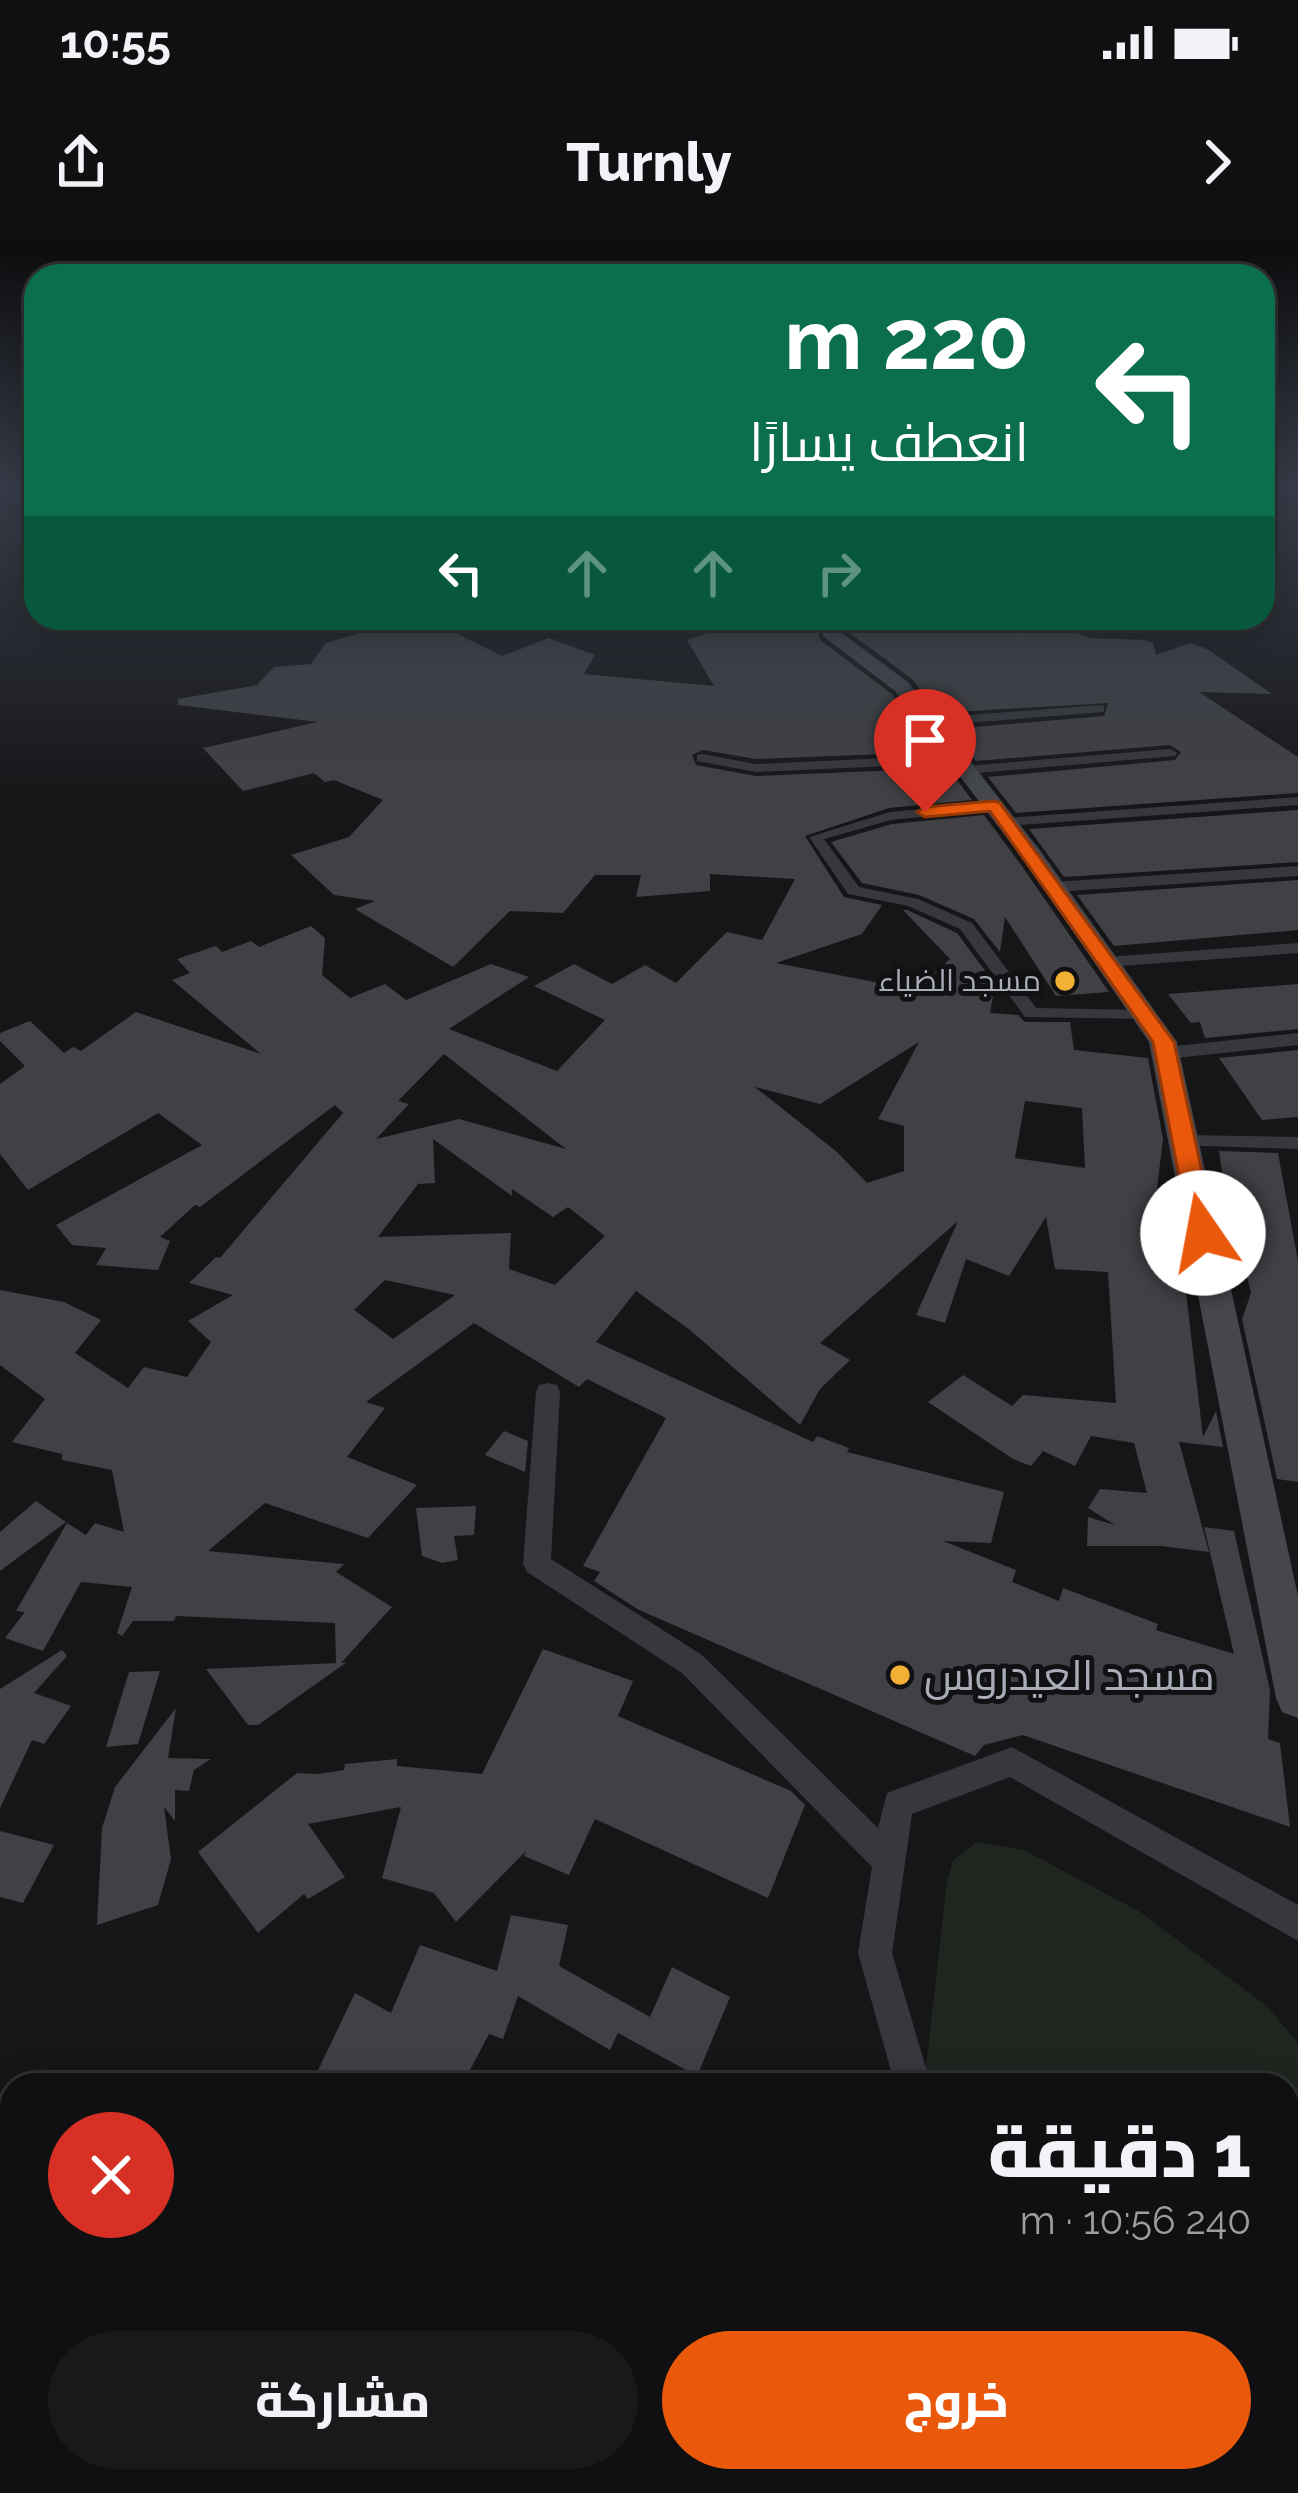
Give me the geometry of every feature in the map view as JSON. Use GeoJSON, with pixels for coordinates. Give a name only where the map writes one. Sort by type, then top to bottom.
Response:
{"type":"FeatureCollection","features":[{"type":"Feature","properties":{"kind":"street"},"geometry":{"type":"LineString","coordinates":[[829,632],[902,687],[1054,886],[1163,1042],[1298,1698]]}},
{"type":"Feature","properties":{"kind":"street"},"geometry":{"type":"LineString","coordinates":[[928,722],[1100,709]]}},
{"type":"Feature","properties":{"kind":"street"},"geometry":{"type":"LineString","coordinates":[[702,758],[756,768],[1170,753]]}},
{"type":"Feature","properties":{"kind":"street"},"geometry":{"type":"LineString","coordinates":[[1144,1015],[1031,1012],[966,926],[912,902],[854,891],[824,858],[816,837],[890,816],[1298,801]]}},
{"type":"Feature","properties":{"kind":"street"},"geometry":{"type":"LineString","coordinates":[[1054,886],[1298,871]]}},
{"type":"Feature","properties":{"kind":"street"},"geometry":{"type":"LineString","coordinates":[[1107,962],[1298,948]]}},
{"type":"Feature","properties":{"kind":"street"},"geometry":{"type":"LineString","coordinates":[[1166,1053],[1298,1039]]}},
{"type":"Feature","properties":{"kind":"street"},"geometry":{"type":"LineString","coordinates":[[1184,1141],[1298,1143]]}},
{"type":"Feature","properties":{"kind":"street"},"geometry":{"type":"LineString","coordinates":[[548,1392],[537,1564],[692,1664],[889,1861]]}},
{"type":"Feature","properties":{"kind":"street"},"geometry":{"type":"LineString","coordinates":[[910,2073],[875,1953],[898,1804],[1012,1762],[1298,1924]]}},
{"type":"Feature","properties":{"kind":"shaded area"},"geometry":{"type":"Polygon","coordinates":[[[977,1842],[1024,1850],[1140,1912],[1267,2006],[1298,2043],[1298,2073],[925,2073],[953,1860],[977,1842]]]}},
{"type":"Feature","properties":{"kind":"building"},"geometry":{"type":"Polygon","coordinates":[[[370,630],[450,630],[502,656],[549,638],[595,655],[584,674],[714,686],[687,640],[716,630],[818,630],[820,640],[892,694],[935,752],[756,759],[703,750],[692,755],[696,765],[756,776],[948,768],[972,800],[889,808],[805,836],[844,897],[882,905],[862,934],[776,963],[916,990],[950,959],[903,910],[907,910],[957,933],[995,984],[990,1013],[1018,1015],[1025,1022],[1070,1022],[1074,1050],[1148,1058],[1163,1139],[1155,1205],[1176,1207],[1203,1437],[1216,1411],[1223,1447],[1179,1442],[1209,1552],[1162,1546],[1087,1546],[1088,1517],[1115,1525],[1088,1508],[1100,1489],[1147,1493],[1134,1443],[1091,1436],[1075,1466],[1043,1451],[1031,1466],[928,1402],[963,1375],[1012,1406],[1023,1395],[1116,1403],[1108,1272],[1055,1269],[1046,1217],[1009,1276],[966,1259],[945,1323],[916,1315],[958,1221],[820,1343],[850,1360],[820,1389],[800,1425],[690,1330],[636,1291],[596,1342],[813,1442],[817,1436],[849,1448],[847,1452],[1004,1492],[991,1543],[943,1541],[1016,1570],[1012,1582],[1059,1601],[1063,1588],[1158,1624],[1156,1630],[1234,1654],[1204,1527],[1234,1531],[1270,1690],[1268,1739],[1280,1743],[1290,1827],[1023,1735],[984,1745],[975,1756],[639,1610],[594,1581],[600,1572],[583,1566],[666,1418],[587,1379],[579,1387],[474,1323],[366,1402],[385,1408],[347,1457],[417,1485],[368,1538],[265,1503],[208,1551],[344,1564],[336,1572],[392,1607],[341,1663],[347,1662],[258,1725],[248,1725],[206,1669],[336,1663],[335,1623],[176,1616],[174,1621],[133,1621],[122,1636],[117,1633],[132,1587],[81,1582],[43,1651],[5,1638],[25,1612],[16,1611],[67,1523],[86,1535],[95,1523],[124,1532],[112,1470],[62,1460],[62,1454],[12,1442],[45,1399],[0,1365],[0,1290],[64,1302],[101,1320],[75,1353],[128,1388],[144,1367],[187,1377],[211,1342],[188,1321],[233,1295],[189,1283],[220,1258],[343,1113],[335,1105],[200,1207],[195,1205],[160,1237],[170,1241],[158,1270],[96,1265],[106,1248],[72,1245],[56,1225],[202,1145],[158,1113],[28,1190],[0,1154],[0,1084],[25,1066],[0,1041],[0,1033],[30,1021],[64,1053],[73,1047],[81,1051],[136,1012],[261,1054],[172,980],[190,973],[177,959],[216,946],[222,952],[251,941],[259,947],[311,926],[325,938],[322,975],[350,998],[385,984],[406,1000],[491,964],[529,977],[449,1029],[557,1071],[605,1020],[534,986],[574,964],[612,984],[645,965],[676,983],[727,932],[762,940],[795,879],[710,874],[710,891],[636,897],[641,875],[595,875],[563,913],[510,911],[453,967],[355,909],[375,901],[334,895],[291,855],[349,837],[383,800],[334,780],[325,782],[314,773],[243,791],[203,748],[318,722],[178,705],[178,699],[257,685],[274,667],[311,664],[326,643],[370,630]],[[919,1042],[820,1104],[755,1087],[837,1152],[867,1183],[904,1171],[904,1126],[878,1119],[919,1042]],[[444,1054],[398,1101],[409,1104],[376,1139],[459,1119],[566,1149],[444,1054]],[[1025,1101],[1015,1158],[1085,1168],[1082,1108],[1025,1101]],[[433,1139],[435,1183],[418,1184],[378,1237],[511,1233],[509,1269],[555,1285],[605,1236],[568,1207],[553,1217],[512,1189],[512,1196],[433,1139]],[[385,1280],[354,1310],[393,1339],[455,1295],[385,1280]]]}},
{"type":"Feature","properties":{"kind":"building"},"geometry":{"type":"Polygon","coordinates":[[[846,630],[1071,630],[1089,638],[1144,640],[1153,643],[1156,655],[1190,643],[1207,649],[1272,694],[1199,692],[1298,757],[1298,793],[1016,813],[988,777],[1175,760],[1181,752],[1170,745],[976,761],[951,729],[1104,716],[1108,703],[938,713],[912,679],[846,630]]]}},
{"type":"Feature","properties":{"kind":"building"},"geometry":{"type":"Polygon","coordinates":[[[1298,810],[1298,862],[1064,877],[1029,829],[1298,810]]]}},
{"type":"Feature","properties":{"kind":"building"},"geometry":{"type":"Polygon","coordinates":[[[984,815],[1109,992],[1056,996],[1005,917],[1000,952],[974,919],[919,895],[862,883],[831,842],[892,824],[984,815]]]}},
{"type":"Feature","properties":{"kind":"building"},"geometry":{"type":"Polygon","coordinates":[[[1298,880],[1298,930],[1114,946],[1077,895],[1298,880]]]}},
{"type":"Feature","properties":{"kind":"building"},"geometry":{"type":"Polygon","coordinates":[[[1298,984],[1298,1029],[1205,1038],[1200,1022],[1191,1023],[1168,994],[1298,984]]]}},
{"type":"Feature","properties":{"kind":"building"},"geometry":{"type":"Polygon","coordinates":[[[1298,1050],[1298,1117],[1262,1120],[1219,1058],[1298,1050]]]}},
{"type":"Feature","properties":{"kind":"building"},"geometry":{"type":"Polygon","coordinates":[[[1219,1151],[1278,1153],[1298,1261],[1298,1482],[1277,1479],[1242,1319],[1251,1293],[1237,1236],[1231,1235],[1219,1151]]]}},
{"type":"Feature","properties":{"kind":"building"},"geometry":{"type":"Polygon","coordinates":[[[504,1431],[528,1441],[525,1472],[485,1455],[504,1431]]]}},
{"type":"Feature","properties":{"kind":"building"},"geometry":{"type":"Polygon","coordinates":[[[36,1501],[66,1522],[0,1571],[0,1532],[36,1501]]]}},
{"type":"Feature","properties":{"kind":"building"},"geometry":{"type":"Polygon","coordinates":[[[476,1506],[474,1535],[454,1536],[458,1560],[442,1563],[422,1556],[416,1508],[476,1506]]]}},
{"type":"Feature","properties":{"kind":"building"},"geometry":{"type":"Polygon","coordinates":[[[543,1649],[633,1681],[618,1716],[791,1791],[805,1805],[768,1898],[595,1819],[569,1875],[524,1856],[526,1851],[456,1922],[434,1893],[382,1878],[401,1807],[308,1824],[345,1877],[308,1899],[304,1894],[258,1933],[198,1852],[297,1773],[318,1774],[344,1770],[345,1764],[397,1759],[397,1766],[482,1774],[543,1649]]]}},
{"type":"Feature","properties":{"kind":"building"},"geometry":{"type":"Polygon","coordinates":[[[62,1650],[67,1656],[34,1693],[71,1706],[44,1744],[32,1740],[0,1808],[0,1689],[62,1650]]]}},
{"type":"Feature","properties":{"kind":"building"},"geometry":{"type":"Polygon","coordinates":[[[160,1671],[138,1744],[106,1747],[129,1672],[160,1671]]]}},
{"type":"Feature","properties":{"kind":"building"},"geometry":{"type":"Polygon","coordinates":[[[176,1708],[168,1758],[211,1759],[194,1770],[189,1791],[175,1790],[175,1821],[164,1807],[171,1859],[158,1905],[97,1925],[102,1828],[115,1787],[176,1708]]]}},
{"type":"Feature","properties":{"kind":"building"},"geometry":{"type":"Polygon","coordinates":[[[0,1831],[54,1845],[23,1903],[0,1897],[0,1831]]]}},
{"type":"Feature","properties":{"kind":"building"},"geometry":{"type":"Polygon","coordinates":[[[511,1915],[568,1925],[559,1966],[650,2017],[672,1967],[730,1997],[698,2073],[618,2033],[610,2050],[518,1996],[503,2039],[489,2034],[468,2073],[317,2073],[355,1993],[391,2013],[420,1945],[497,1971],[511,1915]]]}},
{"type":"Feature","properties":{"kind":"place","name":"مسجد الضياء"},"geometry":{"type":"Point","coordinates":[1065,981]}},
{"type":"Feature","properties":{"kind":"place","name":"مسجد العيدروس"},"geometry":{"type":"Point","coordinates":[900,1675]}},
{"type":"Feature","properties":{"kind":"route"},"geometry":{"type":"LineString","coordinates":[[925,812],[994,806],[1163,1042],[1203,1233]]}}]}
